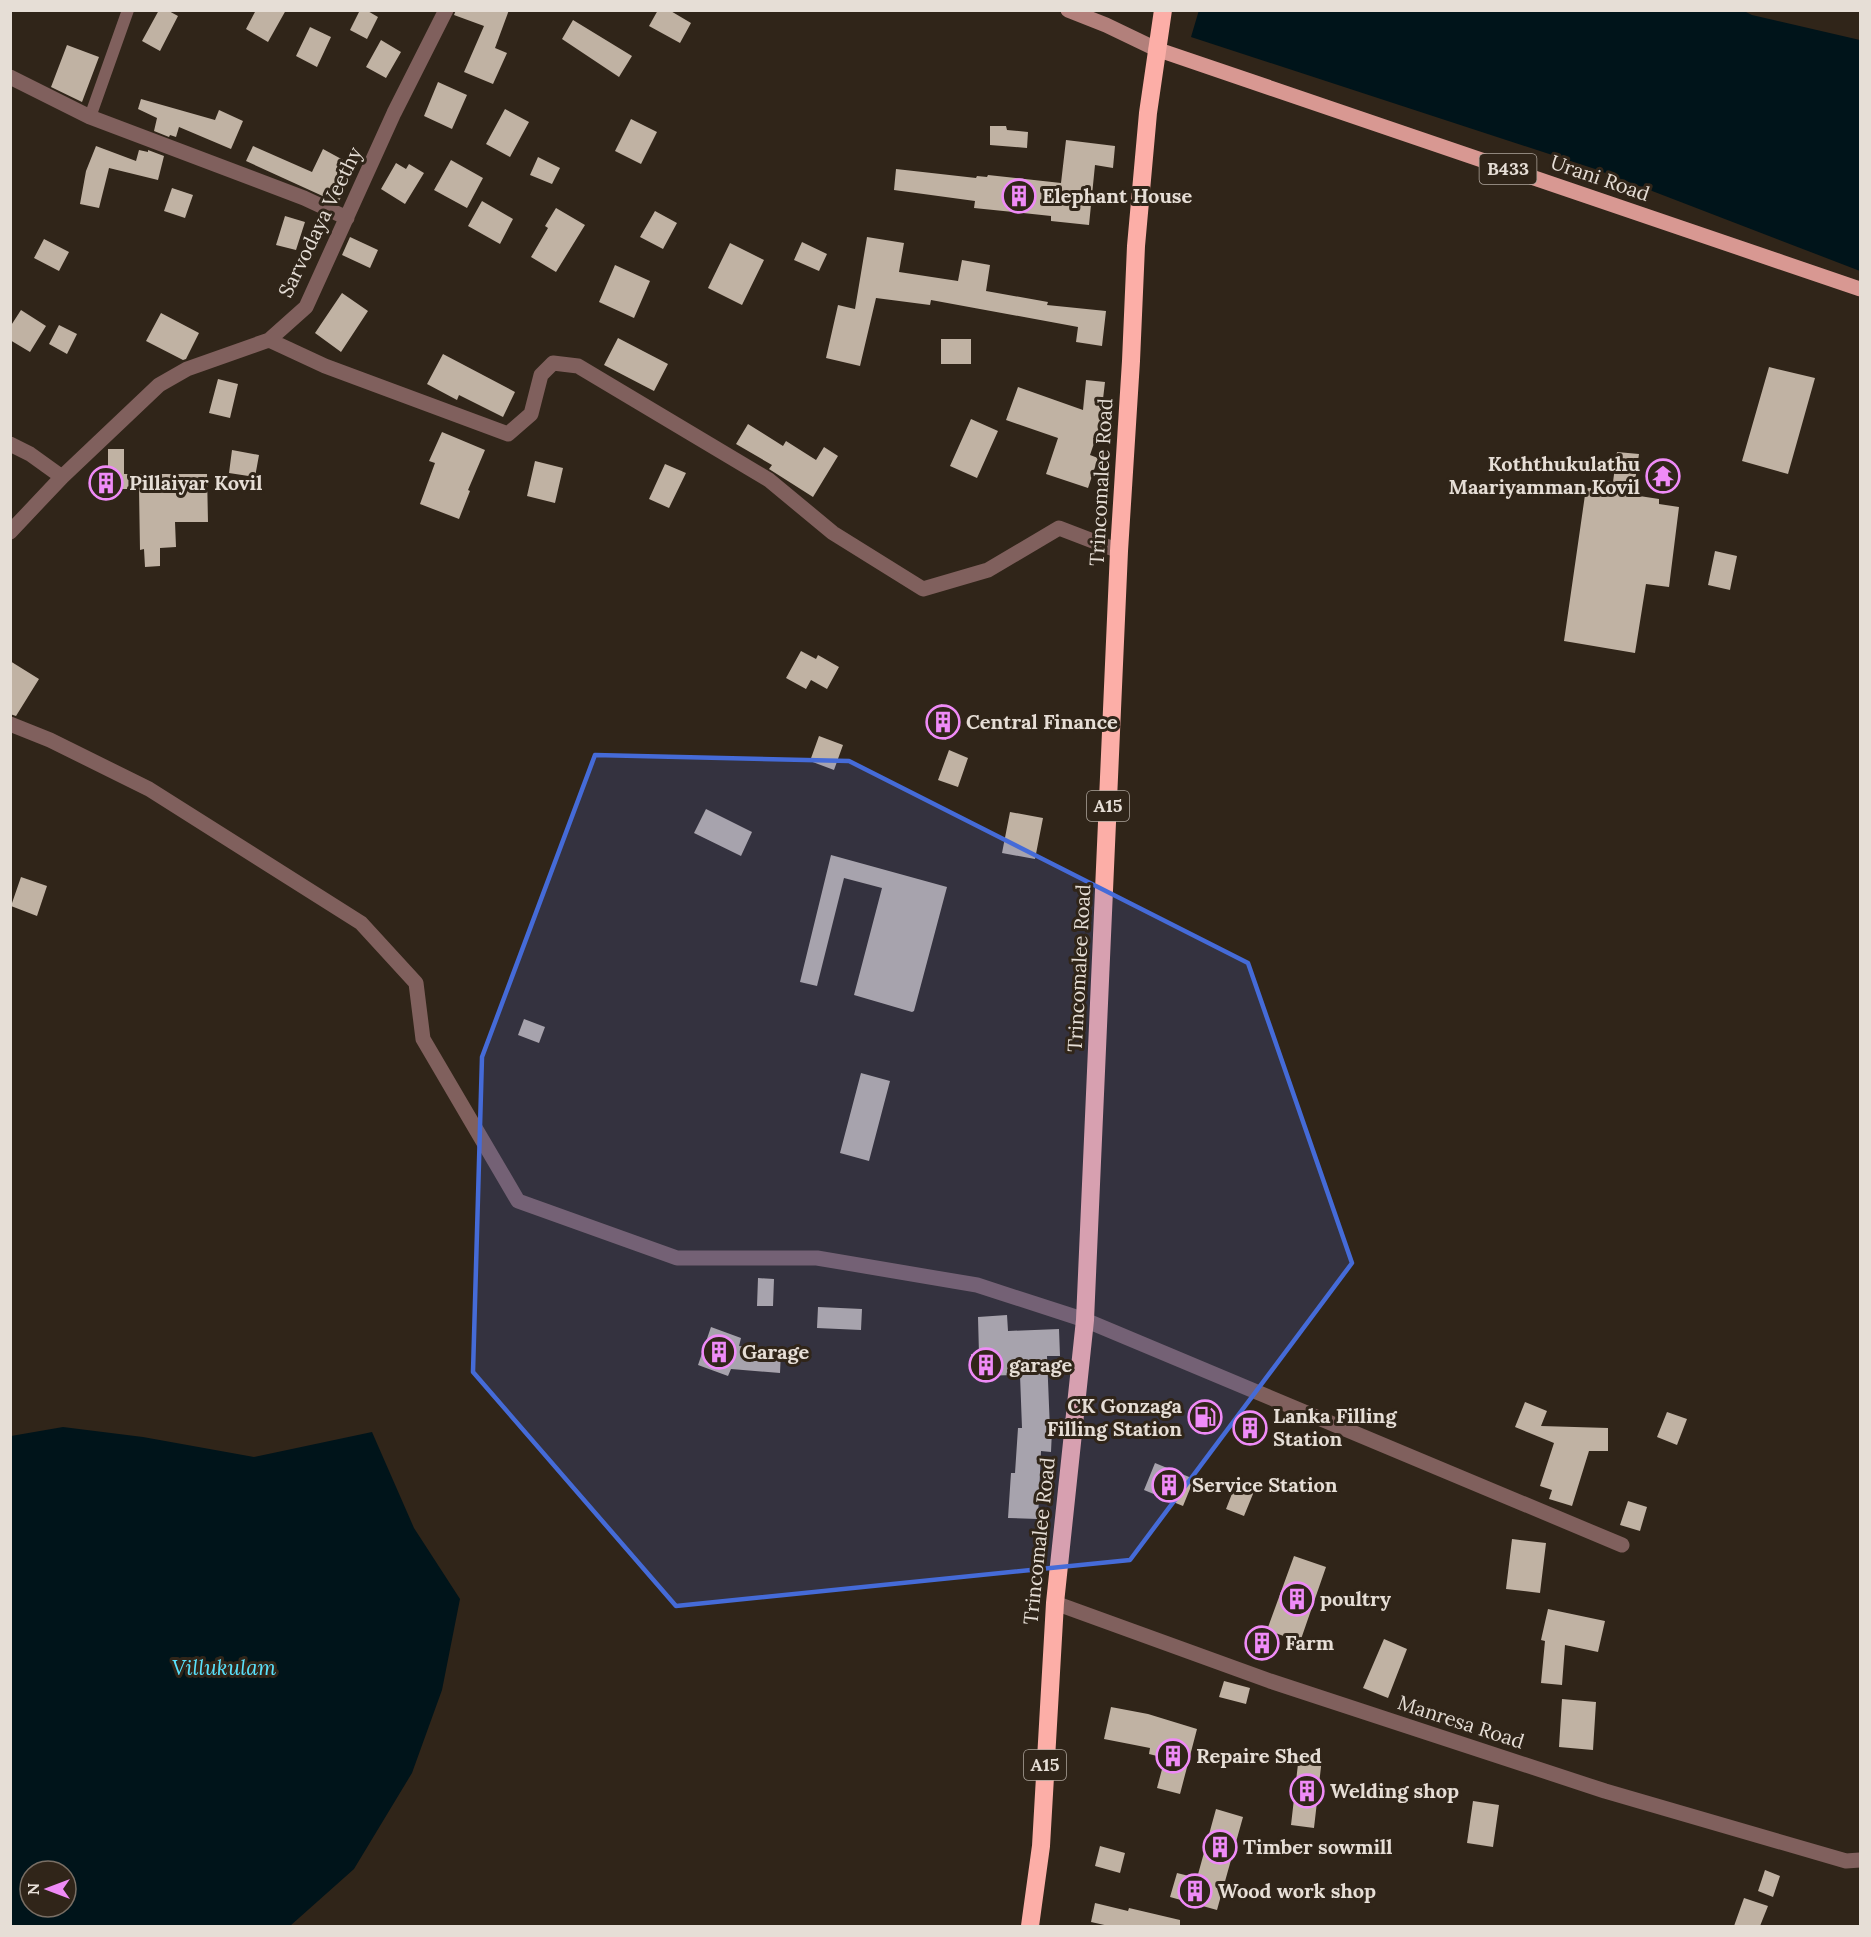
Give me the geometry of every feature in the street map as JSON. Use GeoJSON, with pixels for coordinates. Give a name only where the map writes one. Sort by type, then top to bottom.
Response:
{"type":"FeatureCollection","features":[{"type":"Feature","properties":{"kind":"highway","name":"Trincomalee Road"},"geometry":{"type":"LineString","coordinates":[[1030,1926],[1041,1846],[1054,1603],[1085,1320],[1119,551],[1131,372],[1136,246],[1142,171],[1156,49],[1163,10]]}},
{"type":"Feature","properties":{"kind":"main road"},"geometry":{"type":"LineString","coordinates":[[1068,10],[1156,49]]}},
{"type":"Feature","properties":{"kind":"main road","name":"Urani Road"},"geometry":{"type":"LineString","coordinates":[[1156,49],[1860,289]]}},
{"type":"Feature","properties":{"kind":"street","name":"Sarvodaya Veethy"},"geometry":{"type":"LineString","coordinates":[[10,532],[62,477],[159,385],[187,369],[269,340],[306,307],[394,112],[446,10]]}},
{"type":"Feature","properties":{"kind":"street"},"geometry":{"type":"LineString","coordinates":[[10,77],[90,117],[304,198],[347,218]]}},
{"type":"Feature","properties":{"kind":"street"},"geometry":{"type":"LineString","coordinates":[[269,340],[325,366],[508,434],[531,414],[542,375],[553,363],[578,366],[769,480],[833,533],[922,590],[988,570],[1059,528],[1119,551]]}},
{"type":"Feature","properties":{"kind":"street"},"geometry":{"type":"LineString","coordinates":[[10,444],[30,454],[62,477]]}},
{"type":"Feature","properties":{"kind":"street"},"geometry":{"type":"LineString","coordinates":[[10,724],[50,740],[148,789],[361,922],[416,984],[423,1038],[518,1200],[677,1258],[817,1258],[977,1285],[1085,1320],[1622,1545]]}},
{"type":"Feature","properties":{"kind":"street","name":"Manresa Road"},"geometry":{"type":"LineString","coordinates":[[1054,1603],[1270,1681],[1605,1791],[1846,1861],[1860,1860]]}},
{"type":"Feature","properties":{"kind":"lane"},"geometry":{"type":"LineString","coordinates":[[90,117],[128,10]]}},
{"type":"Feature","properties":{"kind":"highlighted area"},"geometry":{"type":"Polygon","coordinates":[[[595,755],[849,761],[1248,963],[1352,1263],[1130,1560],[676,1606],[473,1372],[482,1057],[595,755]]]}},
{"type":"Feature","properties":{"kind":"water"},"geometry":{"type":"Polygon","coordinates":[[[1199,10],[1742,10],[1752,15],[1860,40],[1860,271],[1595,169],[1191,37],[1199,10]]]}},
{"type":"Feature","properties":{"kind":"water","name":"Villukulam"},"geometry":{"type":"Polygon","coordinates":[[[63,1427],[143,1437],[254,1457],[372,1432],[414,1528],[460,1599],[442,1690],[412,1773],[354,1869],[290,1926],[11,1926],[11,1436],[63,1427]]]}},
{"type":"Feature","properties":{"kind":"building"},"geometry":{"type":"Polygon","coordinates":[[[159,10],[167,10],[178,16],[160,51],[142,41],[159,10]]]}},
{"type":"Feature","properties":{"kind":"building"},"geometry":{"type":"Polygon","coordinates":[[[256,10],[286,10],[268,42],[246,29],[256,10]]]}},
{"type":"Feature","properties":{"kind":"building"},"geometry":{"type":"Polygon","coordinates":[[[360,10],[366,10],[378,17],[367,39],[350,30],[360,10]]]}},
{"type":"Feature","properties":{"kind":"building"},"geometry":{"type":"Polygon","coordinates":[[[456,10],[509,10],[495,48],[507,53],[493,84],[464,72],[484,26],[454,15],[456,10]]]}},
{"type":"Feature","properties":{"kind":"building"},"geometry":{"type":"Polygon","coordinates":[[[658,10],[669,10],[691,23],[680,43],[649,26],[658,10]]]}},
{"type":"Feature","properties":{"kind":"building"},"geometry":{"type":"Polygon","coordinates":[[[573,20],[632,56],[619,77],[562,39],[573,20]]]}},
{"type":"Feature","properties":{"kind":"building"},"geometry":{"type":"Polygon","coordinates":[[[310,27],[331,37],[317,67],[296,56],[310,27]]]}},
{"type":"Feature","properties":{"kind":"building"},"geometry":{"type":"Polygon","coordinates":[[[381,40],[401,52],[386,78],[366,67],[381,40]]]}},
{"type":"Feature","properties":{"kind":"building"},"geometry":{"type":"Polygon","coordinates":[[[67,45],[99,57],[82,102],[51,87],[67,45]]]}},
{"type":"Feature","properties":{"kind":"building"},"geometry":{"type":"Polygon","coordinates":[[[438,82],[467,95],[452,129],[424,116],[438,82]]]}},
{"type":"Feature","properties":{"kind":"building"},"geometry":{"type":"Polygon","coordinates":[[[141,99],[215,120],[219,110],[243,121],[231,149],[179,127],[176,137],[170,135],[169,137],[154,131],[157,118],[138,109],[141,99]]]}},
{"type":"Feature","properties":{"kind":"building"},"geometry":{"type":"Polygon","coordinates":[[[505,109],[529,122],[510,157],[486,144],[505,109]]]}},
{"type":"Feature","properties":{"kind":"building"},"geometry":{"type":"Polygon","coordinates":[[[631,119],[657,132],[641,164],[615,151],[631,119]]]}},
{"type":"Feature","properties":{"kind":"building"},"geometry":{"type":"Polygon","coordinates":[[[990,126],[1006,126],[1007,130],[1028,132],[1027,148],[990,145],[990,126]]]}},
{"type":"Feature","properties":{"kind":"building","name":"Elephant House"},"geometry":{"type":"Polygon","coordinates":[[[1066,140],[1115,146],[1113,168],[1095,165],[1089,225],[1051,221],[1051,216],[974,208],[975,201],[894,190],[896,169],[976,178],[988,175],[1061,183],[1066,140]]]}},
{"type":"Feature","properties":{"kind":"building"},"geometry":{"type":"Polygon","coordinates":[[[96,146],[136,161],[139,150],[148,152],[148,150],[164,156],[158,180],[109,168],[99,208],[80,204],[86,171],[96,146]]]}},
{"type":"Feature","properties":{"kind":"building"},"geometry":{"type":"Polygon","coordinates":[[[253,146],[312,172],[323,149],[356,167],[338,203],[246,161],[253,146]]]}},
{"type":"Feature","properties":{"kind":"building"},"geometry":{"type":"Polygon","coordinates":[[[538,157],[560,168],[552,184],[530,175],[538,157]]]}},
{"type":"Feature","properties":{"kind":"building"},"geometry":{"type":"Polygon","coordinates":[[[451,160],[483,178],[467,208],[434,190],[451,160]]]}},
{"type":"Feature","properties":{"kind":"building"},"geometry":{"type":"Polygon","coordinates":[[[396,163],[406,169],[409,164],[424,173],[405,204],[381,189],[396,163]]]}},
{"type":"Feature","properties":{"kind":"building"},"geometry":{"type":"Polygon","coordinates":[[[172,188],[193,195],[185,218],[164,211],[172,188]]]}},
{"type":"Feature","properties":{"kind":"building"},"geometry":{"type":"Polygon","coordinates":[[[482,201],[513,219],[500,244],[468,226],[482,201]]]}},
{"type":"Feature","properties":{"kind":"building"},"geometry":{"type":"Polygon","coordinates":[[[556,208],[585,225],[556,272],[531,257],[548,228],[545,226],[556,208]]]}},
{"type":"Feature","properties":{"kind":"building"},"geometry":{"type":"Polygon","coordinates":[[[655,211],[677,223],[663,249],[640,237],[655,211]]]}},
{"type":"Feature","properties":{"kind":"building"},"geometry":{"type":"Polygon","coordinates":[[[285,216],[305,222],[296,250],[276,245],[285,216]]]}},
{"type":"Feature","properties":{"kind":"building"},"geometry":{"type":"Polygon","coordinates":[[[350,237],[378,250],[370,268],[342,255],[350,237]]]}},
{"type":"Feature","properties":{"kind":"building"},"geometry":{"type":"Polygon","coordinates":[[[867,237],[904,243],[899,272],[958,281],[962,260],[990,265],[986,291],[1048,302],[1047,305],[1106,311],[1102,346],[1076,342],[1078,327],[931,300],[930,305],[876,298],[860,366],[826,358],[838,305],[855,309],[867,237]]]}},
{"type":"Feature","properties":{"kind":"building"},"geometry":{"type":"Polygon","coordinates":[[[44,239],[69,252],[59,271],[34,258],[44,239]]]}},
{"type":"Feature","properties":{"kind":"building"},"geometry":{"type":"Polygon","coordinates":[[[802,242],[827,254],[819,271],[794,260],[802,242]]]}},
{"type":"Feature","properties":{"kind":"building"},"geometry":{"type":"Polygon","coordinates":[[[730,243],[764,260],[742,305],[708,288],[730,243]]]}},
{"type":"Feature","properties":{"kind":"building"},"geometry":{"type":"Polygon","coordinates":[[[615,265],[650,281],[634,318],[599,302],[615,265]]]}},
{"type":"Feature","properties":{"kind":"building"},"geometry":{"type":"Polygon","coordinates":[[[342,293],[368,311],[341,352],[315,333],[342,293]]]}},
{"type":"Feature","properties":{"kind":"building"},"geometry":{"type":"Polygon","coordinates":[[[21,310],[46,326],[30,352],[10,340],[10,327],[21,310]]]}},
{"type":"Feature","properties":{"kind":"building"},"geometry":{"type":"Polygon","coordinates":[[[161,313],[199,333],[186,359],[183,360],[146,341],[161,313]]]}},
{"type":"Feature","properties":{"kind":"building"},"geometry":{"type":"Polygon","coordinates":[[[59,325],[77,334],[67,354],[49,344],[59,325]]]}},
{"type":"Feature","properties":{"kind":"building"},"geometry":{"type":"Polygon","coordinates":[[[618,338],[668,364],[654,391],[604,365],[618,338]]]}},
{"type":"Feature","properties":{"kind":"building"},"geometry":{"type":"Polygon","coordinates":[[[941,339],[971,339],[971,364],[941,364],[941,339]]]}},
{"type":"Feature","properties":{"kind":"building"},"geometry":{"type":"Polygon","coordinates":[[[443,354],[515,392],[503,417],[459,395],[457,400],[427,384],[443,354]]]}},
{"type":"Feature","properties":{"kind":"building"},"geometry":{"type":"Polygon","coordinates":[[[1769,367],[1815,378],[1788,474],[1742,461],[1769,367]]]}},
{"type":"Feature","properties":{"kind":"building"},"geometry":{"type":"Polygon","coordinates":[[[218,379],[238,384],[230,418],[209,413],[218,379]]]}},
{"type":"Feature","properties":{"kind":"building"},"geometry":{"type":"Polygon","coordinates":[[[1086,380],[1105,382],[1101,416],[1103,417],[1090,455],[1098,458],[1088,488],[1046,474],[1058,438],[1006,420],[1018,387],[1083,410],[1086,380]]]}},
{"type":"Feature","properties":{"kind":"building"},"geometry":{"type":"Polygon","coordinates":[[[971,419],[998,431],[977,478],[950,466],[971,419]]]}},
{"type":"Feature","properties":{"kind":"building"},"geometry":{"type":"Polygon","coordinates":[[[748,424],[783,446],[786,441],[816,460],[824,447],[838,456],[813,497],[769,469],[772,465],[736,444],[748,424]]]}},
{"type":"Feature","properties":{"kind":"building"},"geometry":{"type":"Polygon","coordinates":[[[442,432],[485,450],[468,490],[470,491],[459,519],[420,504],[435,463],[429,461],[442,432]]]}},
{"type":"Feature","properties":{"kind":"building"},"geometry":{"type":"Polygon","coordinates":[[[108,449],[124,449],[124,474],[207,474],[208,522],[175,522],[176,547],[160,548],[160,566],[145,567],[144,549],[140,550],[139,489],[92,489],[92,475],[108,474],[108,449]]]}},
{"type":"Feature","properties":{"kind":"building"},"geometry":{"type":"Polygon","coordinates":[[[232,450],[259,455],[255,477],[229,473],[232,450]]]}},
{"type":"Feature","properties":{"kind":"building"},"geometry":{"type":"Polygon","coordinates":[[[1617,452],[1639,454],[1633,495],[1659,499],[1659,504],[1679,507],[1669,587],[1646,584],[1635,653],[1564,641],[1586,488],[1591,488],[1592,479],[1613,482],[1617,452]]]}},
{"type":"Feature","properties":{"kind":"building"},"geometry":{"type":"Polygon","coordinates":[[[535,461],[563,468],[555,503],[527,496],[535,461]]]}},
{"type":"Feature","properties":{"kind":"building"},"geometry":{"type":"Polygon","coordinates":[[[665,464],[686,473],[669,508],[649,499],[665,464]]]}},
{"type":"Feature","properties":{"kind":"building"},"geometry":{"type":"Polygon","coordinates":[[[1715,551],[1737,556],[1730,590],[1708,585],[1715,551]]]}},
{"type":"Feature","properties":{"kind":"building"},"geometry":{"type":"Polygon","coordinates":[[[801,651],[816,659],[818,655],[839,667],[827,689],[811,680],[806,689],[786,678],[801,651]]]}},
{"type":"Feature","properties":{"kind":"building"},"geometry":{"type":"Polygon","coordinates":[[[10,661],[39,679],[16,716],[10,714],[10,661]]]}},
{"type":"Feature","properties":{"kind":"building","name":"Central Finance"},"geometry":{"type":"Polygon","coordinates":[[[941,704],[957,711],[946,740],[930,734],[941,704]]]}},
{"type":"Feature","properties":{"kind":"building"},"geometry":{"type":"Polygon","coordinates":[[[819,736],[843,745],[834,770],[810,761],[819,736]]]}},
{"type":"Feature","properties":{"kind":"building"},"geometry":{"type":"Polygon","coordinates":[[[949,750],[968,758],[958,787],[938,780],[949,750]]]}},
{"type":"Feature","properties":{"kind":"building"},"geometry":{"type":"Polygon","coordinates":[[[706,809],[752,832],[741,856],[694,833],[706,809]]]}},
{"type":"Feature","properties":{"kind":"building"},"geometry":{"type":"Polygon","coordinates":[[[1010,812],[1043,818],[1035,859],[1002,853],[1010,812]]]}},
{"type":"Feature","properties":{"kind":"building"},"geometry":{"type":"Polygon","coordinates":[[[831,855],[947,887],[914,1011],[854,995],[882,888],[844,878],[817,986],[800,982],[831,855]]]}},
{"type":"Feature","properties":{"kind":"building"},"geometry":{"type":"Polygon","coordinates":[[[21,877],[47,886],[37,916],[11,906],[21,877]]]}},
{"type":"Feature","properties":{"kind":"building"},"geometry":{"type":"Polygon","coordinates":[[[524,1019],[545,1027],[539,1043],[518,1035],[524,1019]]]}},
{"type":"Feature","properties":{"kind":"building"},"geometry":{"type":"Polygon","coordinates":[[[861,1073],[890,1081],[869,1161],[840,1153],[861,1073]]]}},
{"type":"Feature","properties":{"kind":"building"},"geometry":{"type":"Polygon","coordinates":[[[758,1278],[774,1279],[773,1306],[757,1306],[758,1278]]]}},
{"type":"Feature","properties":{"kind":"building"},"geometry":{"type":"Polygon","coordinates":[[[818,1307],[862,1309],[861,1330],[817,1328],[818,1307]]]}},
{"type":"Feature","properties":{"kind":"building"},"geometry":{"type":"Polygon","coordinates":[[[1007,1315],[1008,1331],[1059,1329],[1060,1356],[1047,1356],[1050,1430],[1052,1430],[1051,1452],[1041,1451],[1038,1519],[1008,1518],[1011,1473],[1015,1473],[1018,1428],[1022,1428],[1020,1375],[972,1376],[971,1354],[979,1354],[978,1317],[1007,1315]]]}},
{"type":"Feature","properties":{"kind":"building"},"geometry":{"type":"Polygon","coordinates":[[[711,1327],[741,1338],[739,1346],[781,1349],[780,1373],[731,1369],[728,1376],[698,1365],[711,1327]]]}},
{"type":"Feature","properties":{"kind":"building"},"geometry":{"type":"Polygon","coordinates":[[[1525,1402],[1547,1411],[1541,1426],[1608,1428],[1608,1451],[1589,1451],[1572,1506],[1549,1499],[1552,1490],[1540,1486],[1554,1443],[1515,1427],[1525,1402]]]}},
{"type":"Feature","properties":{"kind":"building"},"geometry":{"type":"Polygon","coordinates":[[[1667,1412],[1687,1419],[1677,1445],[1657,1437],[1667,1412]]]}},
{"type":"Feature","properties":{"kind":"building","name":"Lanka Filling Station"},"geometry":{"type":"Polygon","coordinates":[[[1262,1419],[1263,1435],[1239,1436],[1238,1420],[1262,1419]]]}},
{"type":"Feature","properties":{"kind":"building","name":"Service Station"},"geometry":{"type":"Polygon","coordinates":[[[1155,1463],[1194,1479],[1183,1506],[1144,1490],[1155,1463]]]}},
{"type":"Feature","properties":{"kind":"building"},"geometry":{"type":"Polygon","coordinates":[[[1237,1481],[1255,1489],[1244,1516],[1226,1509],[1237,1481]]]}},
{"type":"Feature","properties":{"kind":"building"},"geometry":{"type":"Polygon","coordinates":[[[1628,1501],[1647,1507],[1640,1531],[1620,1525],[1628,1501]]]}},
{"type":"Feature","properties":{"kind":"building"},"geometry":{"type":"Polygon","coordinates":[[[1512,1539],[1546,1543],[1540,1593],[1506,1589],[1512,1539]]]}},
{"type":"Feature","properties":{"kind":"building","name":"poultry"},"geometry":{"type":"Polygon","coordinates":[[[1294,1556],[1326,1567],[1300,1642],[1267,1630],[1294,1556]]]}},
{"type":"Feature","properties":{"kind":"building"},"geometry":{"type":"Polygon","coordinates":[[[1548,1609],[1605,1621],[1598,1652],[1565,1645],[1562,1685],[1541,1683],[1545,1641],[1541,1640],[1548,1609]]]}},
{"type":"Feature","properties":{"kind":"building"},"geometry":{"type":"Polygon","coordinates":[[[1384,1639],[1407,1649],[1388,1698],[1363,1688],[1384,1639]]]}},
{"type":"Feature","properties":{"kind":"building"},"geometry":{"type":"Polygon","coordinates":[[[1224,1681],[1250,1688],[1246,1704],[1219,1697],[1224,1681]]]}},
{"type":"Feature","properties":{"kind":"building"},"geometry":{"type":"Polygon","coordinates":[[[1562,1699],[1596,1702],[1593,1750],[1559,1747],[1562,1699]]]}},
{"type":"Feature","properties":{"kind":"building"},"geometry":{"type":"Polygon","coordinates":[[[1111,1707],[1148,1714],[1197,1729],[1180,1794],[1157,1788],[1165,1758],[1149,1754],[1150,1748],[1104,1739],[1111,1707]]]}},
{"type":"Feature","properties":{"kind":"building","name":"Welding shop"},"geometry":{"type":"Polygon","coordinates":[[[1299,1755],[1322,1758],[1314,1828],[1291,1825],[1299,1755]]]}},
{"type":"Feature","properties":{"kind":"building"},"geometry":{"type":"Polygon","coordinates":[[[1473,1801],[1499,1805],[1493,1847],[1467,1843],[1473,1801]]]}},
{"type":"Feature","properties":{"kind":"building","name":"Timber sowmill"},"geometry":{"type":"Polygon","coordinates":[[[1216,1809],[1243,1817],[1217,1910],[1170,1897],[1177,1873],[1197,1878],[1216,1809]]]}},
{"type":"Feature","properties":{"kind":"building"},"geometry":{"type":"Polygon","coordinates":[[[1100,1846],[1125,1853],[1120,1873],[1095,1866],[1100,1846]]]}},
{"type":"Feature","properties":{"kind":"building"},"geometry":{"type":"Polygon","coordinates":[[[1765,1870],[1780,1876],[1773,1897],[1758,1891],[1765,1870]]]}},
{"type":"Feature","properties":{"kind":"building"},"geometry":{"type":"Polygon","coordinates":[[[1744,1898],[1768,1906],[1760,1926],[1734,1926],[1744,1898]]]}},
{"type":"Feature","properties":{"kind":"building"},"geometry":{"type":"Polygon","coordinates":[[[1095,1903],[1180,1920],[1180,1926],[1109,1926],[1091,1922],[1095,1903]]]}},
{"type":"Feature","properties":{"kind":"place","name":"Elephant House"},"geometry":{"type":"Point","coordinates":[1019,196]}},
{"type":"Feature","properties":{"kind":"place","name":"Koththukulathu Maariyamman Kovil"},"geometry":{"type":"Point","coordinates":[1663,476]}},
{"type":"Feature","properties":{"kind":"place","name":"Pillaiyar Kovil"},"geometry":{"type":"Point","coordinates":[106,483]}},
{"type":"Feature","properties":{"kind":"place","name":"Central Finance"},"geometry":{"type":"Point","coordinates":[943,722]}},
{"type":"Feature","properties":{"kind":"place","name":"Garage"},"geometry":{"type":"Point","coordinates":[719,1352]}},
{"type":"Feature","properties":{"kind":"place","name":"garage"},"geometry":{"type":"Point","coordinates":[986,1365]}},
{"type":"Feature","properties":{"kind":"place","name":"CK Gonzaga Filling Station"},"geometry":{"type":"Point","coordinates":[1205,1417]}},
{"type":"Feature","properties":{"kind":"place","name":"Lanka Filling Station"},"geometry":{"type":"Point","coordinates":[1250,1428]}},
{"type":"Feature","properties":{"kind":"place","name":"Service Station"},"geometry":{"type":"Point","coordinates":[1169,1485]}},
{"type":"Feature","properties":{"kind":"place","name":"poultry"},"geometry":{"type":"Point","coordinates":[1297,1599]}},
{"type":"Feature","properties":{"kind":"place","name":"Farm"},"geometry":{"type":"Point","coordinates":[1262,1643]}},
{"type":"Feature","properties":{"kind":"place","name":"Repaire Shed"},"geometry":{"type":"Point","coordinates":[1173,1756]}},
{"type":"Feature","properties":{"kind":"place","name":"Welding shop"},"geometry":{"type":"Point","coordinates":[1307,1791]}},
{"type":"Feature","properties":{"kind":"place","name":"Timber sowmill"},"geometry":{"type":"Point","coordinates":[1220,1847]}},
{"type":"Feature","properties":{"kind":"place","name":"Wood work shop"},"geometry":{"type":"Point","coordinates":[1195,1891]}}]}
